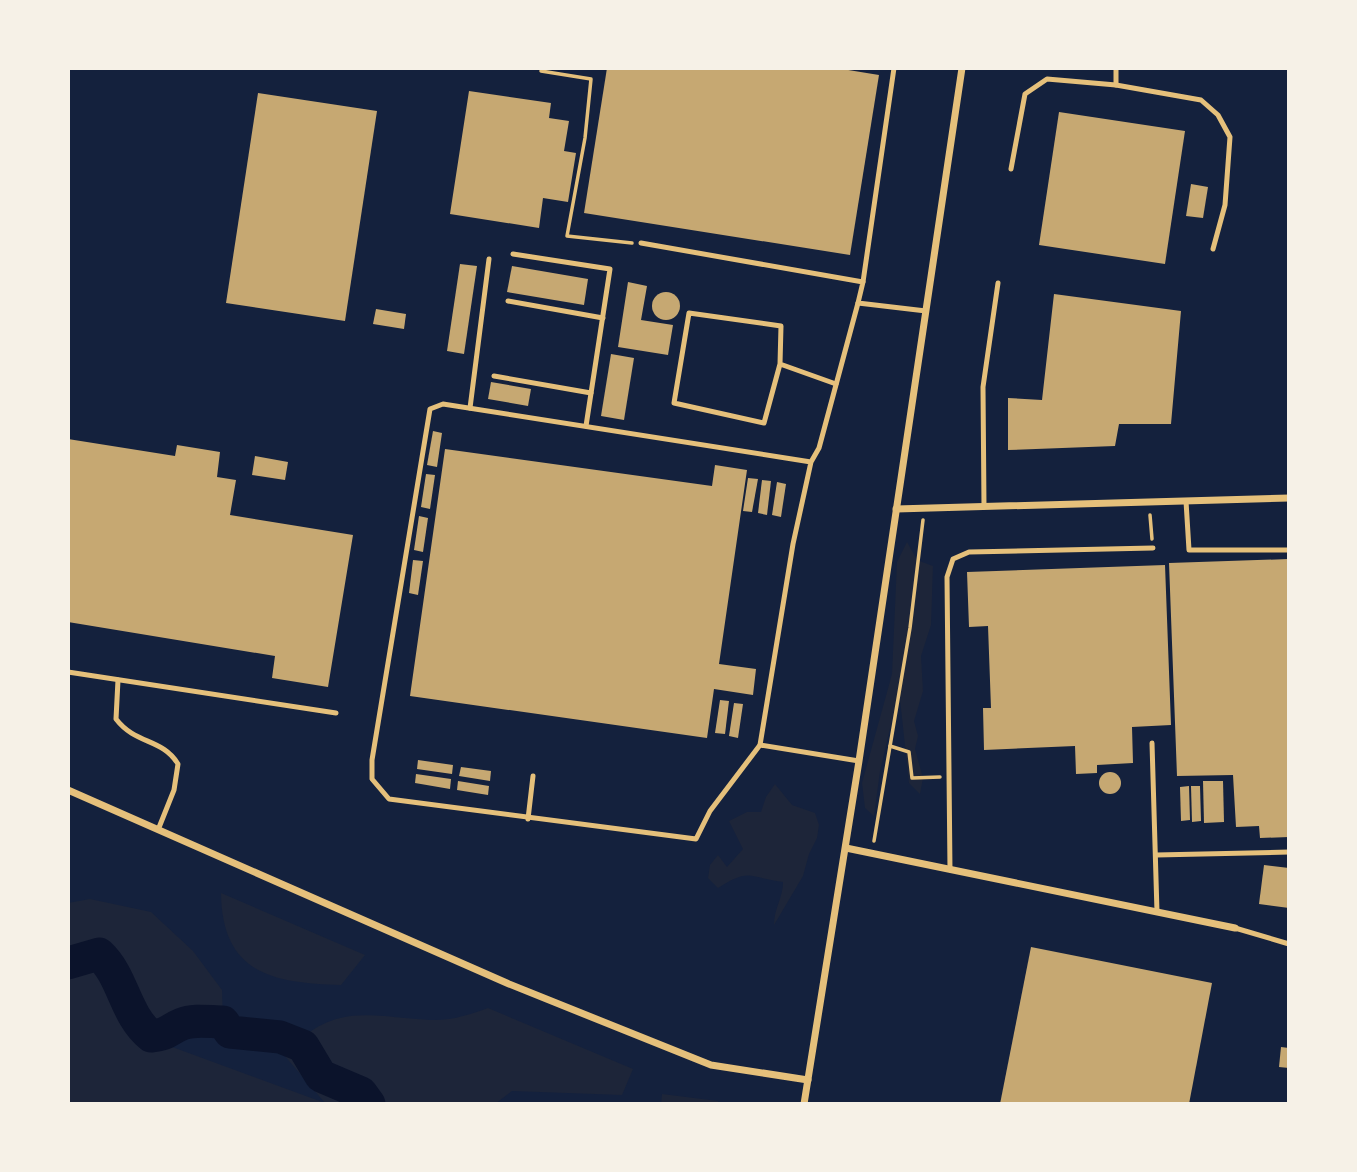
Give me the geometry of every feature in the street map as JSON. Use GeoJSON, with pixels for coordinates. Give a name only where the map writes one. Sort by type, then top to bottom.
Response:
{"type":"FeatureCollection","features":[{"type":"Feature","properties":{"kind":"street"},"geometry":{"type":"LineString","coordinates":[[804,1104],[846,848],[962,68]]}},
{"type":"Feature","properties":{"kind":"street"},"geometry":{"type":"LineString","coordinates":[[896,509],[1289,498]]}},
{"type":"Feature","properties":{"kind":"street"},"geometry":{"type":"LineString","coordinates":[[68,790],[509,984],[711,1065],[808,1080]]}},
{"type":"Feature","properties":{"kind":"street"},"geometry":{"type":"LineString","coordinates":[[846,848],[1235,928]]}},
{"type":"Feature","properties":{"kind":"lane"},"geometry":{"type":"LineString","coordinates":[[811,462],[443,404],[430,408],[425,422],[372,760],[372,779],[389,800],[696,839],[710,811],[760,745],[793,544],[811,462],[820,448],[863,282],[894,68]]}},
{"type":"Feature","properties":{"kind":"lane"},"geometry":{"type":"LineString","coordinates":[[1116,68],[1116,85]]}},
{"type":"Feature","properties":{"kind":"lane"},"geometry":{"type":"LineString","coordinates":[[1012,169],[1025,94],[1047,79],[1116,85],[1201,100],[1219,115],[1230,137],[1225,205],[1213,249]]}},
{"type":"Feature","properties":{"kind":"lane"},"geometry":{"type":"LineString","coordinates":[[641,243],[863,282]]}},
{"type":"Feature","properties":{"kind":"lane"},"geometry":{"type":"LineString","coordinates":[[513,254],[610,270],[586,426]]}},
{"type":"Feature","properties":{"kind":"lane"},"geometry":{"type":"LineString","coordinates":[[470,408],[489,259]]}},
{"type":"Feature","properties":{"kind":"lane"},"geometry":{"type":"LineString","coordinates":[[984,507],[983,387],[998,283]]}},
{"type":"Feature","properties":{"kind":"lane"},"geometry":{"type":"LineString","coordinates":[[508,301],[603,318]]}},
{"type":"Feature","properties":{"kind":"lane"},"geometry":{"type":"LineString","coordinates":[[858,303],[926,312]]}},
{"type":"Feature","properties":{"kind":"lane"},"geometry":{"type":"LineString","coordinates":[[689,313],[781,326],[780,364],[764,423],[674,403],[689,313]]}},
{"type":"Feature","properties":{"kind":"lane"},"geometry":{"type":"LineString","coordinates":[[780,364],[836,384]]}},
{"type":"Feature","properties":{"kind":"lane"},"geometry":{"type":"LineString","coordinates":[[494,376],[591,393]]}},
{"type":"Feature","properties":{"kind":"lane"},"geometry":{"type":"LineString","coordinates":[[1186,501],[1189,550],[1289,550]]}},
{"type":"Feature","properties":{"kind":"lane"},"geometry":{"type":"LineString","coordinates":[[950,870],[947,577],[953,559],[969,552],[1153,548]]}},
{"type":"Feature","properties":{"kind":"lane"},"geometry":{"type":"LineString","coordinates":[[68,672],[335,713]]}},
{"type":"Feature","properties":{"kind":"lane"},"geometry":{"type":"LineString","coordinates":[[118,680],[116,719],[125,731],[170,750],[178,764],[174,790],[158,830]]}},
{"type":"Feature","properties":{"kind":"lane"},"geometry":{"type":"LineString","coordinates":[[1152,743],[1157,912]]}},
{"type":"Feature","properties":{"kind":"lane"},"geometry":{"type":"LineString","coordinates":[[760,745],[859,761]]}},
{"type":"Feature","properties":{"kind":"lane"},"geometry":{"type":"LineString","coordinates":[[528,819],[533,776]]}},
{"type":"Feature","properties":{"kind":"lane"},"geometry":{"type":"LineString","coordinates":[[1156,855],[1289,852]]}},
{"type":"Feature","properties":{"kind":"lane"},"geometry":{"type":"LineString","coordinates":[[1235,928],[1289,944]]}},
{"type":"Feature","properties":{"kind":"path"},"geometry":{"type":"LineString","coordinates":[[541,71],[591,79],[585,138],[567,236],[641,243]]}},
{"type":"Feature","properties":{"kind":"path"},"geometry":{"type":"LineString","coordinates":[[1149,502],[1153,548]]}},
{"type":"Feature","properties":{"kind":"path"},"geometry":{"type":"LineString","coordinates":[[872,853],[910,628],[925,508]]}},
{"type":"Feature","properties":{"kind":"path"},"geometry":{"type":"LineString","coordinates":[[890,746],[909,752],[912,778],[949,776]]}},
{"type":"Feature","properties":{"kind":"shaded area"},"geometry":{"type":"Polygon","coordinates":[[[907,542],[917,560],[933,566],[931,625],[921,656],[923,691],[914,721],[918,736],[915,749],[923,778],[920,794],[909,783],[899,690],[880,771],[874,816],[865,808],[862,783],[892,674],[897,562],[907,542]]]}},
{"type":"Feature","properties":{"kind":"shaded area"},"geometry":{"type":"Polygon","coordinates":[[[775,784],[792,805],[815,813],[819,825],[803,876],[774,925],[783,882],[744,876],[718,888],[708,878],[710,865],[718,855],[727,867],[743,849],[729,821],[747,812],[761,812],[766,797],[775,784]]]}},
{"type":"Feature","properties":{"kind":"shaded area"},"geometry":{"type":"Polygon","coordinates":[[[221,893],[365,955],[341,985],[294,981],[256,969],[241,957],[231,941],[224,920],[221,893]]]}},
{"type":"Feature","properties":{"kind":"shaded area"},"geometry":{"type":"Polygon","coordinates":[[[90,899],[151,912],[193,951],[222,990],[223,1022],[212,1029],[192,1035],[173,1034],[140,1025],[156,1041],[325,1103],[284,1055],[318,1027],[351,1016],[437,1020],[459,1017],[488,1008],[633,1069],[622,1095],[512,1091],[495,1104],[68,1104],[68,903],[90,899]]]}},
{"type":"Feature","properties":{"kind":"shaded area"},"geometry":{"type":"Polygon","coordinates":[[[662,1094],[718,1101],[718,1104],[661,1104],[662,1094]]]}},
{"type":"Feature","properties":{"kind":"building"},"geometry":{"type":"Polygon","coordinates":[[[607,68],[836,68],[879,75],[850,255],[584,213],[607,68]]]}},
{"type":"Feature","properties":{"kind":"building"},"geometry":{"type":"Polygon","coordinates":[[[469,91],[551,103],[549,118],[569,121],[564,151],[576,153],[568,202],[543,198],[539,228],[450,214],[469,91]]]}},
{"type":"Feature","properties":{"kind":"building"},"geometry":{"type":"Polygon","coordinates":[[[258,93],[377,111],[345,321],[226,303],[258,93]]]}},
{"type":"Feature","properties":{"kind":"building"},"geometry":{"type":"Polygon","coordinates":[[[1059,112],[1185,131],[1165,264],[1039,245],[1059,112]]]}},
{"type":"Feature","properties":{"kind":"building"},"geometry":{"type":"Polygon","coordinates":[[[1191,184],[1208,187],[1203,218],[1186,216],[1191,184]]]}},
{"type":"Feature","properties":{"kind":"building"},"geometry":{"type":"Polygon","coordinates":[[[460,264],[477,266],[464,354],[447,351],[460,264]]]}},
{"type":"Feature","properties":{"kind":"building"},"geometry":{"type":"Polygon","coordinates":[[[512,266],[588,279],[584,305],[507,292],[512,266]]]}},
{"type":"Feature","properties":{"kind":"building"},"geometry":{"type":"Polygon","coordinates":[[[628,282],[647,286],[641,320],[673,325],[668,355],[618,347],[628,282]]]}},
{"type":"Feature","properties":{"kind":"building"},"geometry":{"type":"Polygon","coordinates":[[[666,292],[676,296],[680,306],[676,316],[666,320],[656,316],[652,306],[656,296],[666,292]]]}},
{"type":"Feature","properties":{"kind":"building"},"geometry":{"type":"Polygon","coordinates":[[[1054,294],[1181,311],[1171,424],[1119,424],[1115,446],[1008,450],[1008,398],[1042,400],[1054,294]]]}},
{"type":"Feature","properties":{"kind":"building"},"geometry":{"type":"Polygon","coordinates":[[[376,309],[406,314],[404,329],[373,324],[376,309]]]}},
{"type":"Feature","properties":{"kind":"building"},"geometry":{"type":"Polygon","coordinates":[[[611,354],[634,358],[624,420],[601,416],[611,354]]]}},
{"type":"Feature","properties":{"kind":"building"},"geometry":{"type":"Polygon","coordinates":[[[491,382],[531,389],[528,406],[488,399],[491,382]]]}},
{"type":"Feature","properties":{"kind":"building"},"geometry":{"type":"Polygon","coordinates":[[[433,431],[442,433],[437,467],[427,465],[433,431]]]}},
{"type":"Feature","properties":{"kind":"building"},"geometry":{"type":"Polygon","coordinates":[[[68,439],[175,456],[177,445],[220,452],[217,477],[236,480],[230,515],[353,535],[328,687],[272,678],[275,656],[68,622],[68,439]]]}},
{"type":"Feature","properties":{"kind":"building"},"geometry":{"type":"Polygon","coordinates":[[[445,449],[712,486],[715,465],[747,470],[719,664],[756,669],[753,695],[714,689],[707,738],[410,696],[445,449]]]}},
{"type":"Feature","properties":{"kind":"building"},"geometry":{"type":"Polygon","coordinates":[[[255,456],[288,462],[285,480],[252,475],[255,456]]]}},
{"type":"Feature","properties":{"kind":"building"},"geometry":{"type":"Polygon","coordinates":[[[426,474],[435,475],[430,509],[421,507],[426,474]]]}},
{"type":"Feature","properties":{"kind":"building"},"geometry":{"type":"Polygon","coordinates":[[[748,478],[758,479],[752,512],[743,511],[748,478]]]}},
{"type":"Feature","properties":{"kind":"building"},"geometry":{"type":"Polygon","coordinates":[[[762,480],[771,481],[767,515],[758,513],[762,480]]]}},
{"type":"Feature","properties":{"kind":"building"},"geometry":{"type":"Polygon","coordinates":[[[777,482],[786,484],[781,517],[772,515],[777,482]]]}},
{"type":"Feature","properties":{"kind":"building"},"geometry":{"type":"Polygon","coordinates":[[[419,516],[428,518],[423,552],[414,550],[419,516]]]}},
{"type":"Feature","properties":{"kind":"building"},"geometry":{"type":"Polygon","coordinates":[[[1289,559],[1289,837],[1260,838],[1259,826],[1236,827],[1233,775],[1177,776],[1169,563],[1289,559]]]}},
{"type":"Feature","properties":{"kind":"building"},"geometry":{"type":"Polygon","coordinates":[[[413,560],[423,561],[418,595],[409,593],[413,560]]]}},
{"type":"Feature","properties":{"kind":"building"},"geometry":{"type":"Polygon","coordinates":[[[1165,565],[1171,725],[1132,727],[1133,763],[1097,765],[1097,773],[1076,774],[1075,746],[984,750],[983,708],[991,708],[988,626],[969,627],[967,572],[1165,565]]]}},
{"type":"Feature","properties":{"kind":"building"},"geometry":{"type":"Polygon","coordinates":[[[720,700],[729,701],[725,734],[715,733],[720,700]]]}},
{"type":"Feature","properties":{"kind":"building"},"geometry":{"type":"Polygon","coordinates":[[[734,703],[743,704],[738,738],[729,736],[734,703]]]}},
{"type":"Feature","properties":{"kind":"building"},"geometry":{"type":"Polygon","coordinates":[[[418,760],[453,765],[452,774],[417,769],[418,760]]]}},
{"type":"Feature","properties":{"kind":"building"},"geometry":{"type":"Polygon","coordinates":[[[461,767],[491,771],[490,781],[459,776],[461,767]]]}},
{"type":"Feature","properties":{"kind":"building"},"geometry":{"type":"Polygon","coordinates":[[[1110,772],[1118,775],[1121,783],[1118,791],[1110,794],[1102,791],[1099,783],[1102,775],[1110,772]]]}},
{"type":"Feature","properties":{"kind":"building"},"geometry":{"type":"Polygon","coordinates":[[[416,774],[451,779],[450,789],[415,783],[416,774]]]}},
{"type":"Feature","properties":{"kind":"building"},"geometry":{"type":"Polygon","coordinates":[[[458,781],[489,786],[488,795],[457,790],[458,781]]]}},
{"type":"Feature","properties":{"kind":"building"},"geometry":{"type":"Polygon","coordinates":[[[1203,781],[1223,781],[1224,822],[1204,823],[1203,781]]]}},
{"type":"Feature","properties":{"kind":"building"},"geometry":{"type":"Polygon","coordinates":[[[1189,786],[1190,820],[1181,821],[1180,787],[1189,786]]]}},
{"type":"Feature","properties":{"kind":"building"},"geometry":{"type":"Polygon","coordinates":[[[1191,786],[1200,786],[1201,821],[1192,822],[1191,786]]]}},
{"type":"Feature","properties":{"kind":"building"},"geometry":{"type":"Polygon","coordinates":[[[1264,865],[1289,868],[1289,908],[1259,904],[1264,865]]]}},
{"type":"Feature","properties":{"kind":"building"},"geometry":{"type":"Polygon","coordinates":[[[1031,947],[1212,983],[1189,1104],[1000,1104],[1031,947]]]}},
{"type":"Feature","properties":{"kind":"building"},"geometry":{"type":"Polygon","coordinates":[[[1281,1047],[1289,1048],[1289,1068],[1279,1067],[1281,1047]]]}},
{"type":"Feature","properties":{"kind":"waterway"},"geometry":{"type":"LineString","coordinates":[[68,963],[99,954],[114,973],[135,1017],[151,1036],[165,1033],[187,1022],[202,1021],[223,1022],[230,1032],[280,1037],[303,1046],[321,1076],[361,1093],[369,1104]]}}]}
